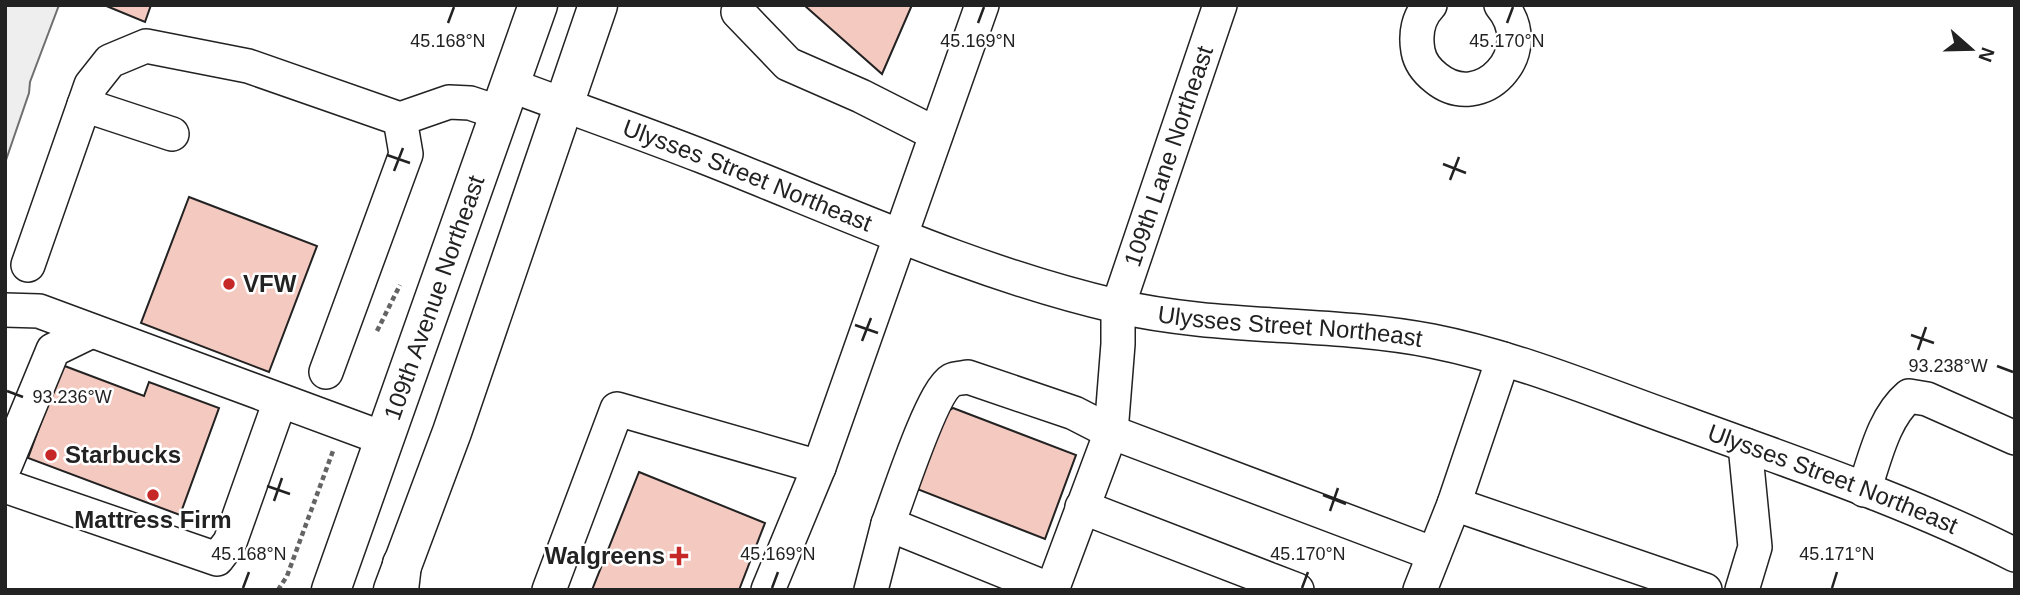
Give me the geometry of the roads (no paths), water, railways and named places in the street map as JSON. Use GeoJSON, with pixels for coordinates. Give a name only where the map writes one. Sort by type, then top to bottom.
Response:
{"type":"FeatureCollection","features":[{"type":"Feature","properties":{"kind":"main road","name":"109th Avenue Northeast"},"geometry":{"type":"LineString","coordinates":[[331,590],[538,5]]}},
{"type":"Feature","properties":{"kind":"main road"},"geometry":{"type":"LineString","coordinates":[[398,581],[452,432],[598,5]]}},
{"type":"Feature","properties":{"kind":"street"},"geometry":{"type":"LineString","coordinates":[[768,590],[818,467],[982,5]]}},
{"type":"Feature","properties":{"kind":"street","name":"109th Lane Northeast"},"geometry":{"type":"LineString","coordinates":[[1052,590],[1111,432],[1118,344],[1118,306],[1220,5]]}},
{"type":"Feature","properties":{"kind":"street"},"geometry":{"type":"LineString","coordinates":[[1426,6],[1416,40],[1419,57],[1428,71],[1441,82],[1457,88],[1474,88],[1490,83],[1503,72],[1512,58],[1514,28],[1508,13],[1501,5]]}},
{"type":"Feature","properties":{"kind":"street"},"geometry":{"type":"LineString","coordinates":[[738,12],[788,64],[861,96],[936,134]]}},
{"type":"Feature","properties":{"kind":"street"},"geometry":{"type":"LineString","coordinates":[[28,264],[91,85],[110,61],[146,46],[248,66],[400,118],[407,154],[326,372]]}},
{"type":"Feature","properties":{"kind":"street","name":"Ulysses Street Northeast"},"geometry":{"type":"LineString","coordinates":[[400,118],[449,102],[470,103],[505,99],[562,105],[1032,283],[1118,306],[1186,318],[1383,333],[1436,342],[1503,359],[1864,490],[1976,535],[2015,555]]}},
{"type":"Feature","properties":{"kind":"street"},"geometry":{"type":"LineString","coordinates":[[84,104],[172,134]]}},
{"type":"Feature","properties":{"kind":"street"},"geometry":{"type":"LineString","coordinates":[[5,310],[39,312],[385,439]]}},
{"type":"Feature","properties":{"kind":"street"},"geometry":{"type":"LineString","coordinates":[[5,466],[53,350],[92,331]]}},
{"type":"Feature","properties":{"kind":"street"},"geometry":{"type":"LineString","coordinates":[[1420,590],[1454,504],[1503,359]]}},
{"type":"Feature","properties":{"kind":"street"},"geometry":{"type":"LineString","coordinates":[[871,590],[888,524],[926,425],[945,386],[953,379],[968,377],[1074,413],[1111,432],[1434,554]]}},
{"type":"Feature","properties":{"kind":"street"},"geometry":{"type":"LineString","coordinates":[[1864,490],[1889,422],[1899,405],[1909,397],[1927,400],[2015,438]]}},
{"type":"Feature","properties":{"kind":"street"},"geometry":{"type":"LineString","coordinates":[[5,485],[217,559],[230,542],[281,401]]}},
{"type":"Feature","properties":{"kind":"street"},"geometry":{"type":"LineString","coordinates":[[549,590],[617,410],[818,467]]}},
{"type":"Feature","properties":{"kind":"street"},"geometry":{"type":"LineString","coordinates":[[1742,590],[1755,547],[1745,445]]}},
{"type":"Feature","properties":{"kind":"street"},"geometry":{"type":"LineString","coordinates":[[1454,504],[1705,590]]}},
{"type":"Feature","properties":{"kind":"street"},"geometry":{"type":"LineString","coordinates":[[1082,507],[1297,590]]}},
{"type":"Feature","properties":{"kind":"street"},"geometry":{"type":"LineString","coordinates":[[888,524],[1052,590]]}},
{"type":"Feature","properties":{"kind":"place","name":"VFW"},"geometry":{"type":"Point","coordinates":[229,284]}},
{"type":"Feature","properties":{"kind":"place","name":"Starbucks"},"geometry":{"type":"Point","coordinates":[51,455]}},
{"type":"Feature","properties":{"kind":"place","name":"Mattress Firm"},"geometry":{"type":"Point","coordinates":[153,495]}},
{"type":"Feature","properties":{"kind":"place","name":"Walgreens"},"geometry":{"type":"Point","coordinates":[679,556]}}]}
